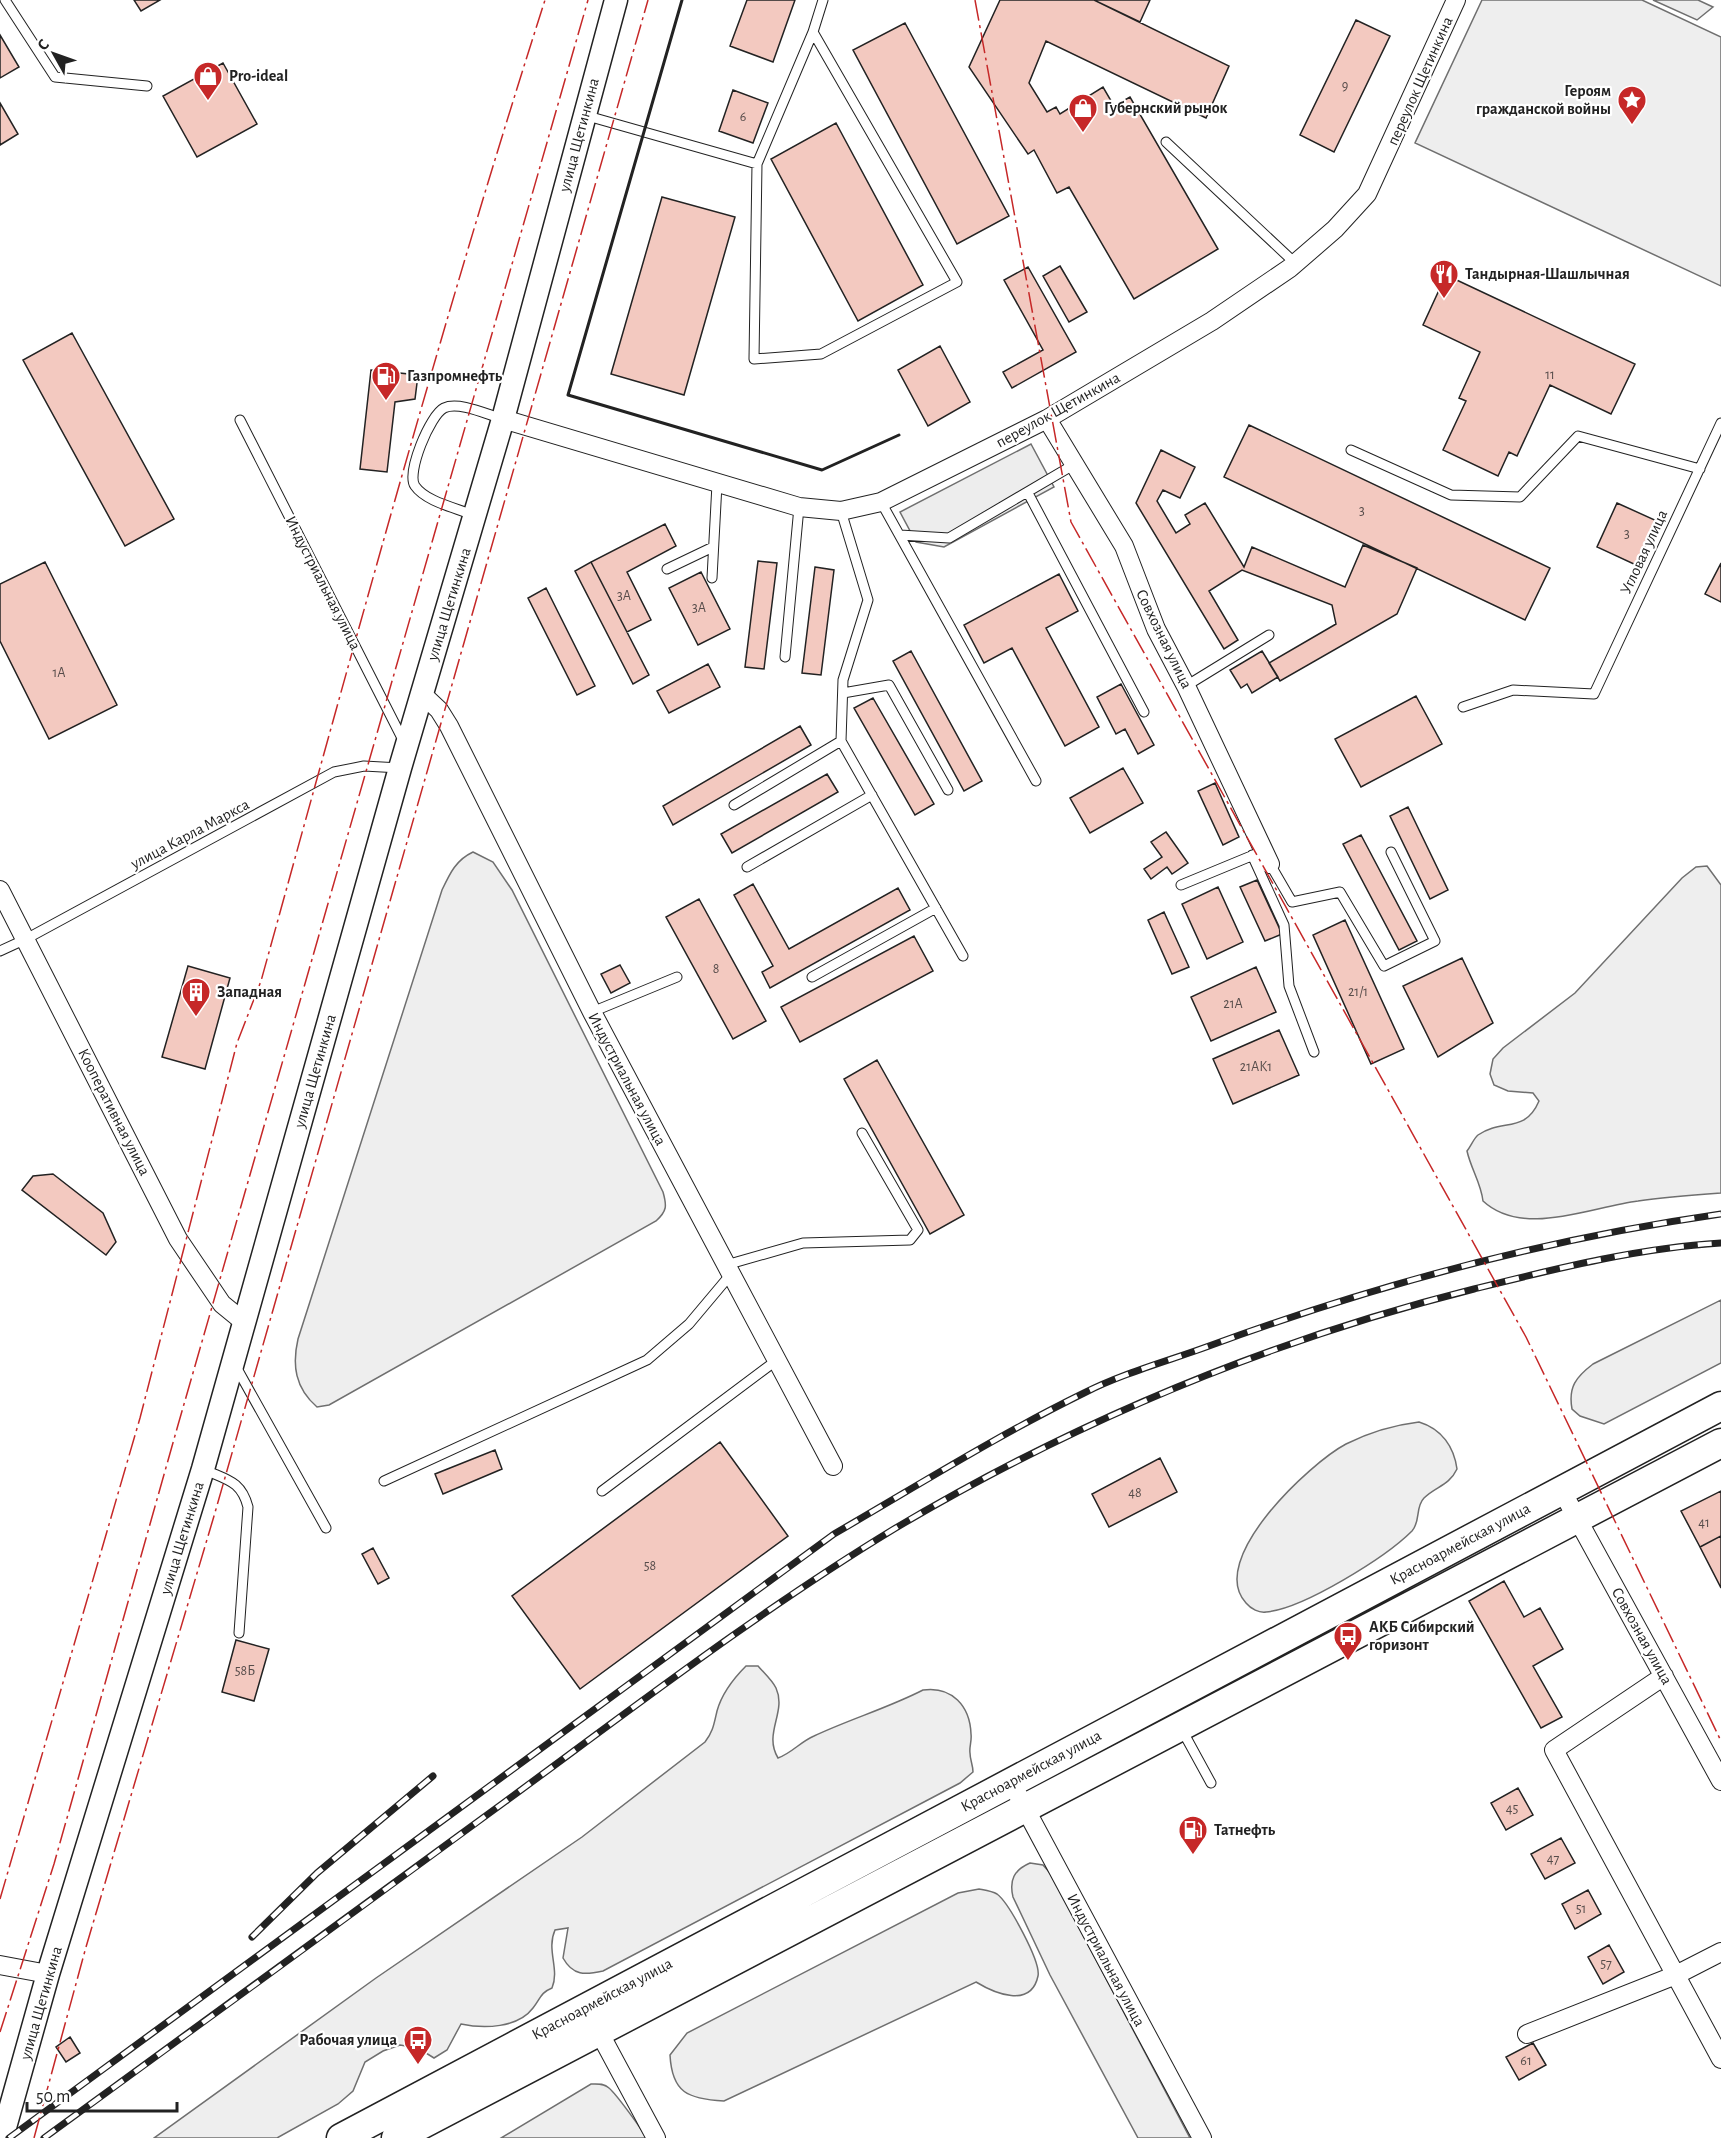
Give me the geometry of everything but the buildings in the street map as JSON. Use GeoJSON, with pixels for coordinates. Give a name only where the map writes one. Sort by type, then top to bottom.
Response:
{"type":"FeatureCollection","features":[{"type":"Feature","properties":{"kind":"main road","name":"Красноармейская улица"},"geometry":{"type":"LineString","coordinates":[[341,2138],[1721,1406]]}},
{"type":"Feature","properties":{"kind":"main road","name":"Красноармейская улица"},"geometry":{"type":"LineString","coordinates":[[396,2138],[1721,1443]]}},
{"type":"Feature","properties":{"kind":"street","name":"улица Щетинкина"},"geometry":{"type":"LineString","coordinates":[[2,2138],[48,1974],[234,1363],[403,757],[503,419],[616,0]]}},
{"type":"Feature","properties":{"kind":"street","name":"переулок Щетинкина"},"geometry":{"type":"LineString","coordinates":[[503,419],[799,507],[841,511],[861,509],[881,502],[1047,419],[1212,321],[1295,263],[1335,229],[1367,194],[1456,0]]}},
{"type":"Feature","properties":{"kind":"street","name":"Совхозная улица"},"geometry":{"type":"LineString","coordinates":[[1047,419],[1076,463],[1124,546],[1156,629],[1186,686],[1262,857]]}},
{"type":"Feature","properties":{"kind":"street","name":"Индустриальная улица"},"geometry":{"type":"LineString","coordinates":[[422,694],[439,710],[449,726],[592,1012],[833,1466]]}},
{"type":"Feature","properties":{"kind":"street","name":"Кооперативная улица"},"geometry":{"type":"LineString","coordinates":[[0,890],[178,1239],[222,1305],[244,1322]]}},
{"type":"Feature","properties":{"kind":"street","name":"Совхозная улица"},"geometry":{"type":"LineString","coordinates":[[1562,1491],[1721,1781]]}},
{"type":"Feature","properties":{"kind":"street"},"geometry":{"type":"LineString","coordinates":[[1664,1676],[1554,1750],[1721,2059]]}},
{"type":"Feature","properties":{"kind":"street","name":"Индустриальная улица"},"geometry":{"type":"LineString","coordinates":[[1011,1782],[1202,2138]]}},
{"type":"Feature","properties":{"kind":"street"},"geometry":{"type":"LineString","coordinates":[[1527,2034],[1676,1975],[1721,1952]]}},
{"type":"Feature","properties":{"kind":"street"},"geometry":{"type":"LineString","coordinates":[[0,1965],[48,1974]]}},
{"type":"Feature","properties":{"kind":"street"},"geometry":{"type":"LineString","coordinates":[[599,2032],[656,2138]]}},
{"type":"Feature","properties":{"kind":"lane"},"geometry":{"type":"LineString","coordinates":[[813,32],[957,282],[821,354],[754,359],[757,164],[813,32],[823,0]]}},
{"type":"Feature","properties":{"kind":"lane"},"geometry":{"type":"LineString","coordinates":[[4,2],[55,77],[147,86]]}},
{"type":"Feature","properties":{"kind":"lane"},"geometry":{"type":"LineString","coordinates":[[584,115],[757,164]]}},
{"type":"Feature","properties":{"kind":"lane"},"geometry":{"type":"LineString","coordinates":[[1166,142],[1295,263]]}},
{"type":"Feature","properties":{"kind":"lane"},"geometry":{"type":"LineString","coordinates":[[475,516],[428,496],[416,487],[411,477],[414,465],[432,419],[445,408],[459,407],[503,419]]}},
{"type":"Feature","properties":{"kind":"lane","name":"Индустриальная улица"},"geometry":{"type":"LineString","coordinates":[[240,420],[403,757]]}},
{"type":"Feature","properties":{"kind":"lane","name":"Угловая улица"},"geometry":{"type":"LineString","coordinates":[[1463,707],[1513,690],[1594,694],[1721,423]]}},
{"type":"Feature","properties":{"kind":"lane"},"geometry":{"type":"LineString","coordinates":[[1351,450],[1451,495],[1520,497],[1578,436],[1700,469]]}},
{"type":"Feature","properties":{"kind":"lane"},"geometry":{"type":"LineString","coordinates":[[900,535],[949,538],[1076,463]]}},
{"type":"Feature","properties":{"kind":"lane"},"geometry":{"type":"LineString","coordinates":[[712,578],[717,484]]}},
{"type":"Feature","properties":{"kind":"lane"},"geometry":{"type":"LineString","coordinates":[[1028,493],[1144,712]]}},
{"type":"Feature","properties":{"kind":"lane"},"geometry":{"type":"LineString","coordinates":[[881,502],[1036,781]]}},
{"type":"Feature","properties":{"kind":"lane"},"geometry":{"type":"LineString","coordinates":[[785,657],[799,507]]}},
{"type":"Feature","properties":{"kind":"lane"},"geometry":{"type":"LineString","coordinates":[[841,511],[868,600],[843,680],[841,741],[963,956]]}},
{"type":"Feature","properties":{"kind":"lane"},"geometry":{"type":"LineString","coordinates":[[667,569],[713,547]]}},
{"type":"Feature","properties":{"kind":"lane"},"geometry":{"type":"LineString","coordinates":[[1186,686],[1269,635]]}},
{"type":"Feature","properties":{"kind":"lane"},"geometry":{"type":"LineString","coordinates":[[843,693],[888,685],[948,790]]}},
{"type":"Feature","properties":{"kind":"lane"},"geometry":{"type":"LineString","coordinates":[[734,805],[841,741]]}},
{"type":"Feature","properties":{"kind":"lane","name":"улица Карла Маркса"},"geometry":{"type":"LineString","coordinates":[[0,951],[334,772],[403,757]]}},
{"type":"Feature","properties":{"kind":"lane"},"geometry":{"type":"LineString","coordinates":[[747,867],[872,795]]}},
{"type":"Feature","properties":{"kind":"lane"},"geometry":{"type":"LineString","coordinates":[[1262,857],[1292,902],[1340,892],[1384,966],[1435,941],[1391,852]]}},
{"type":"Feature","properties":{"kind":"lane"},"geometry":{"type":"LineString","coordinates":[[1181,885],[1262,857]]}},
{"type":"Feature","properties":{"kind":"lane"},"geometry":{"type":"LineString","coordinates":[[1262,857],[1284,925],[1289,986],[1314,1052]]}},
{"type":"Feature","properties":{"kind":"lane"},"geometry":{"type":"LineString","coordinates":[[812,977],[936,908]]}},
{"type":"Feature","properties":{"kind":"lane"},"geometry":{"type":"LineString","coordinates":[[592,1012],[677,977]]}},
{"type":"Feature","properties":{"kind":"lane"},"geometry":{"type":"LineString","coordinates":[[384,1481],[647,1360],[689,1324],[729,1270],[803,1243],[910,1240],[918,1230],[862,1133]]}},
{"type":"Feature","properties":{"kind":"lane"},"geometry":{"type":"LineString","coordinates":[[602,1491],[777,1360]]}},
{"type":"Feature","properties":{"kind":"lane"},"geometry":{"type":"LineString","coordinates":[[234,1363],[326,1528]]}},
{"type":"Feature","properties":{"kind":"lane"},"geometry":{"type":"LineString","coordinates":[[203,1469],[239,1485],[248,1507],[239,1633]]}},
{"type":"Feature","properties":{"kind":"lane"},"geometry":{"type":"LineString","coordinates":[[1180,1728],[1211,1783]]}},
{"type":"Feature","properties":{"kind":"shaded area"},"geometry":{"type":"Polygon","coordinates":[[[1482,0],[1642,0],[1721,37],[1721,286],[1415,143],[1482,0]]]}},
{"type":"Feature","properties":{"kind":"shaded area"},"geometry":{"type":"Polygon","coordinates":[[[1653,0],[1698,0],[1713,7],[1697,20],[1653,0]]]}},
{"type":"Feature","properties":{"kind":"shaded area"},"geometry":{"type":"Polygon","coordinates":[[[1031,444],[1054,487],[944,547],[916,542],[900,512],[1031,444]]]}},
{"type":"Feature","properties":{"kind":"shaded area"},"geometry":{"type":"Polygon","coordinates":[[[473,852],[493,862],[512,890],[663,1192],[665,1208],[656,1221],[329,1405],[317,1407],[304,1392],[297,1376],[295,1358],[298,1339],[442,890],[458,863],[473,852]]]}},
{"type":"Feature","properties":{"kind":"shaded area"},"geometry":{"type":"Polygon","coordinates":[[[1707,866],[1721,885],[1721,1193],[1638,1201],[1537,1219],[1499,1212],[1483,1201],[1467,1151],[1477,1136],[1487,1130],[1520,1122],[1527,1118],[1539,1101],[1533,1093],[1508,1091],[1494,1085],[1490,1074],[1493,1059],[1503,1048],[1575,993],[1682,878],[1696,867],[1707,866]]]}},
{"type":"Feature","properties":{"kind":"shaded area"},"geometry":{"type":"Polygon","coordinates":[[[1721,1300],[1721,1363],[1604,1424],[1580,1416],[1572,1409],[1572,1389],[1582,1373],[1593,1364],[1721,1300]]]}},
{"type":"Feature","properties":{"kind":"shaded area"},"geometry":{"type":"Polygon","coordinates":[[[1419,1422],[1434,1429],[1446,1440],[1453,1453],[1457,1469],[1450,1479],[1421,1502],[1412,1531],[1364,1567],[1301,1602],[1266,1612],[1258,1611],[1248,1605],[1237,1585],[1240,1563],[1251,1539],[1267,1514],[1288,1491],[1346,1444],[1381,1430],[1419,1422]]]}},
{"type":"Feature","properties":{"kind":"shaded area"},"geometry":{"type":"Polygon","coordinates":[[[746,1666],[758,1666],[776,1688],[779,1706],[773,1740],[778,1758],[809,1738],[923,1690],[933,1690],[943,1691],[958,1700],[967,1715],[970,1724],[973,1772],[960,1783],[603,1971],[580,1973],[571,1968],[563,1958],[568,1928],[555,1930],[552,1945],[555,1974],[552,1988],[543,1994],[527,2015],[519,2020],[500,2025],[461,2024],[447,2050],[434,2058],[418,2048],[400,2045],[383,2051],[365,2062],[353,2091],[338,2104],[277,2138],[154,2138],[376,1978],[582,1837],[705,1742],[712,1731],[719,1704],[725,1692],[746,1666]]]}},
{"type":"Feature","properties":{"kind":"shaded area"},"geometry":{"type":"Polygon","coordinates":[[[1030,1863],[1043,1865],[1051,1874],[1190,2138],[1138,2138],[1050,1975],[1013,1897],[1014,1876],[1030,1863]]]}},
{"type":"Feature","properties":{"kind":"shaded area"},"geometry":{"type":"Polygon","coordinates":[[[979,1889],[997,1894],[1016,1920],[1030,1946],[1038,1969],[1038,1976],[1034,1986],[1028,1992],[1011,1996],[976,1982],[724,2101],[692,2096],[678,2086],[671,2068],[670,2055],[687,2033],[958,1893],[979,1889]]]}},
{"type":"Feature","properties":{"kind":"shaded area"},"geometry":{"type":"Polygon","coordinates":[[[591,2084],[607,2086],[629,2112],[646,2138],[501,2138],[591,2084]]]}},
{"type":"Feature","properties":{"kind":"railway"},"geometry":{"type":"LineString","coordinates":[[9,2138],[834,1534],[1020,1426],[1114,1379],[1334,1303],[1462,1266],[1526,1251],[1656,1224],[1721,1214]]}},
{"type":"Feature","properties":{"kind":"railway"},"geometry":{"type":"LineString","coordinates":[[44,2138],[745,1627],[844,1560],[962,1490],[1103,1419],[1249,1359],[1323,1333],[1474,1289],[1566,1267],[1658,1249],[1721,1243]]}},
{"type":"Feature","properties":{"kind":"railway"},"geometry":{"type":"LineString","coordinates":[[252,1937],[317,1873],[433,1776]]}},
{"type":"Feature","properties":{"kind":"wall"},"geometry":{"type":"LineString","coordinates":[[682,0],[568,395],[822,470],[899,435]]}},
{"type":"Feature","properties":{"kind":"power"},"geometry":{"type":"LineString","coordinates":[[0,1899],[140,1418],[237,1043],[261,981],[433,366],[545,0]]}},
{"type":"Feature","properties":{"kind":"power"},"geometry":{"type":"LineString","coordinates":[[0,2032],[54,1864],[588,0]]}},
{"type":"Feature","properties":{"kind":"power"},"geometry":{"type":"LineString","coordinates":[[34,2138],[86,1947],[214,1516],[648,0]]}},
{"type":"Feature","properties":{"kind":"power"},"geometry":{"type":"LineString","coordinates":[[975,0],[1071,522],[1526,1337],[1721,1741]]}},
{"type":"Feature","properties":{"kind":"place","name":"Pro-ideal"},"geometry":{"type":"Point","coordinates":[208,102]}},
{"type":"Feature","properties":{"kind":"place","name":"Героям гражданской войны"},"geometry":{"type":"Point","coordinates":[1632,126]}},
{"type":"Feature","properties":{"kind":"place","name":"Губернский рынок"},"geometry":{"type":"Point","coordinates":[1083,134]}},
{"type":"Feature","properties":{"kind":"place","name":"Тандырная-Шашлычная"},"geometry":{"type":"Point","coordinates":[1444,300]}},
{"type":"Feature","properties":{"kind":"place","name":"Газпромнефть"},"geometry":{"type":"Point","coordinates":[386,402]}},
{"type":"Feature","properties":{"kind":"place","name":"Западная"},"geometry":{"type":"Point","coordinates":[196,1018]}},
{"type":"Feature","properties":{"kind":"place","name":"АКБ Сибирский горизонт"},"geometry":{"type":"Point","coordinates":[1348,1662]}},
{"type":"Feature","properties":{"kind":"place","name":"Татнефть"},"geometry":{"type":"Point","coordinates":[1193,1856]}},
{"type":"Feature","properties":{"kind":"place","name":"Рабочая улица"},"geometry":{"type":"Point","coordinates":[418,2066]}}]}
